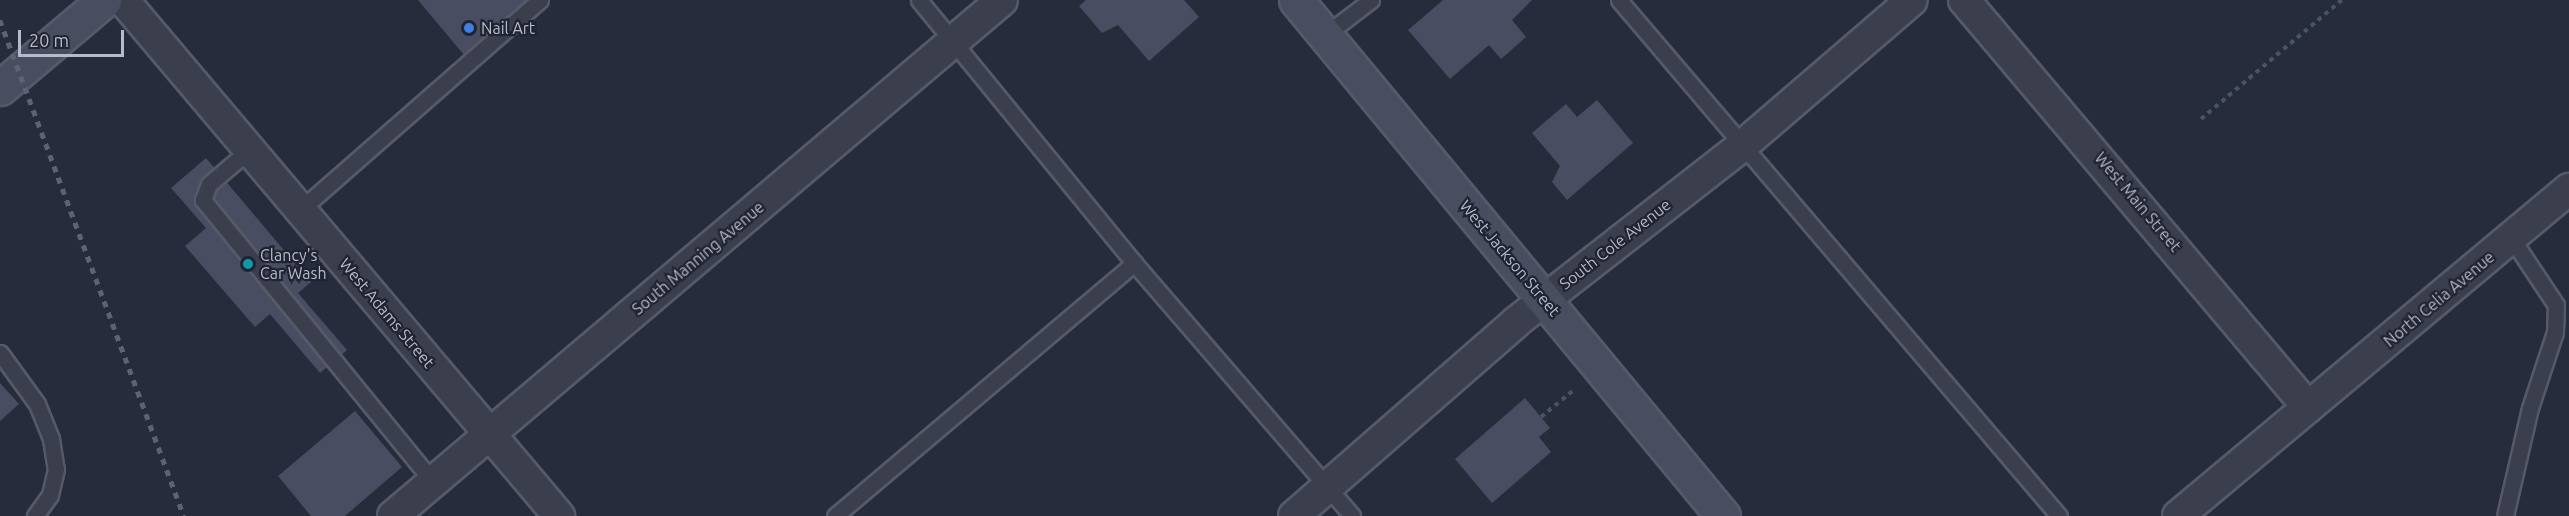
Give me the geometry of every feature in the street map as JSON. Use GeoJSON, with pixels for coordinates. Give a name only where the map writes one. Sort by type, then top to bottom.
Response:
{"type":"FeatureCollection","features":[{"type":"Feature","properties":{"kind":"main road"},"geometry":{"type":"LineString","coordinates":[[0,88],[104,0]]}},
{"type":"Feature","properties":{"kind":"main road","name":"West Jackson Street"},"geometry":{"type":"LineString","coordinates":[[1296,0],[1723,516]]}},
{"type":"Feature","properties":{"kind":"street","name":"West Adams Street"},"geometry":{"type":"LineString","coordinates":[[123,0],[558,516]]}},
{"type":"Feature","properties":{"kind":"street","name":"South Manning Avenue"},"geometry":{"type":"LineString","coordinates":[[393,516],[1002,0]]}},
{"type":"Feature","properties":{"kind":"street","name":"South Cole Avenue"},"geometry":{"type":"LineString","coordinates":[[1294,516],[1544,300],[1741,147],[1912,0]]}},
{"type":"Feature","properties":{"kind":"street","name":"West Main Street"},"geometry":{"type":"LineString","coordinates":[[1964,0],[2308,407]]}},
{"type":"Feature","properties":{"kind":"street","name":"North Celia Avenue"},"geometry":{"type":"LineString","coordinates":[[2178,516],[2569,189]]}},
{"type":"Feature","properties":{"kind":"lane"},"geometry":{"type":"LineString","coordinates":[[300,210],[540,0]]}},
{"type":"Feature","properties":{"kind":"lane"},"geometry":{"type":"LineString","coordinates":[[919,0],[950,44],[1134,263],[1352,516]]}},
{"type":"Feature","properties":{"kind":"lane"},"geometry":{"type":"LineString","coordinates":[[1325,35],[1371,0]]}},
{"type":"Feature","properties":{"kind":"lane"},"geometry":{"type":"LineString","coordinates":[[1619,0],[1741,147],[2059,516]]}},
{"type":"Feature","properties":{"kind":"lane"},"geometry":{"type":"LineString","coordinates":[[249,150],[209,184],[203,200],[434,483]]}},
{"type":"Feature","properties":{"kind":"lane"},"geometry":{"type":"LineString","coordinates":[[2505,516],[2530,408],[2555,332],[2556,305],[2512,239]]}},
{"type":"Feature","properties":{"kind":"lane"},"geometry":{"type":"LineString","coordinates":[[835,516],[1134,263]]}},
{"type":"Feature","properties":{"kind":"lane"},"geometry":{"type":"LineString","coordinates":[[0,353],[37,404],[51,439],[57,469],[50,495],[34,516]]}},
{"type":"Feature","properties":{"kind":"path"},"geometry":{"type":"LineString","coordinates":[[2201,119],[2342,0]]}},
{"type":"Feature","properties":{"kind":"path"},"geometry":{"type":"LineString","coordinates":[[1541,417],[1575,388]]}},
{"type":"Feature","properties":{"kind":"building","name":"Nail Art"},"geometry":{"type":"Polygon","coordinates":[[[418,0],[529,0],[464,55],[418,0]]]}},
{"type":"Feature","properties":{"kind":"building"},"geometry":{"type":"Polygon","coordinates":[[[1086,0],[1184,0],[1199,17],[1149,61],[1118,25],[1102,33],[1079,6],[1086,0]]]}},
{"type":"Feature","properties":{"kind":"building"},"geometry":{"type":"Polygon","coordinates":[[[1443,0],[1532,0],[1512,20],[1526,37],[1501,59],[1489,45],[1450,79],[1408,30],[1443,0]]]}},
{"type":"Feature","properties":{"kind":"building"},"geometry":{"type":"Polygon","coordinates":[[[1597,100],[1633,143],[1567,200],[1552,182],[1560,166],[1532,133],[1566,104],[1577,117],[1597,100]]]}},
{"type":"Feature","properties":{"kind":"building","name":"Clancy's Car Wash"},"geometry":{"type":"Polygon","coordinates":[[[206,158],[311,282],[298,293],[347,350],[320,373],[270,314],[255,327],[185,246],[206,228],[171,188],[206,158]]]}},
{"type":"Feature","properties":{"kind":"building"},"geometry":{"type":"Polygon","coordinates":[[[0,383],[19,404],[0,421],[0,383]]]}},
{"type":"Feature","properties":{"kind":"building"},"geometry":{"type":"Polygon","coordinates":[[[1525,398],[1550,428],[1539,437],[1551,452],[1492,503],[1455,459],[1525,398]]]}},
{"type":"Feature","properties":{"kind":"building"},"geometry":{"type":"Polygon","coordinates":[[[355,411],[402,467],[345,516],[311,516],[278,476],[355,411]]]}},
{"type":"Feature","properties":{"kind":"railway"},"geometry":{"type":"LineString","coordinates":[[0,20],[184,516]]}},
{"type":"Feature","properties":{"kind":"place","name":"Nail Art"},"geometry":{"type":"Point","coordinates":[469,28]}},
{"type":"Feature","properties":{"kind":"place","name":"Clancy's Car Wash"},"geometry":{"type":"Point","coordinates":[248,264]}}]}
